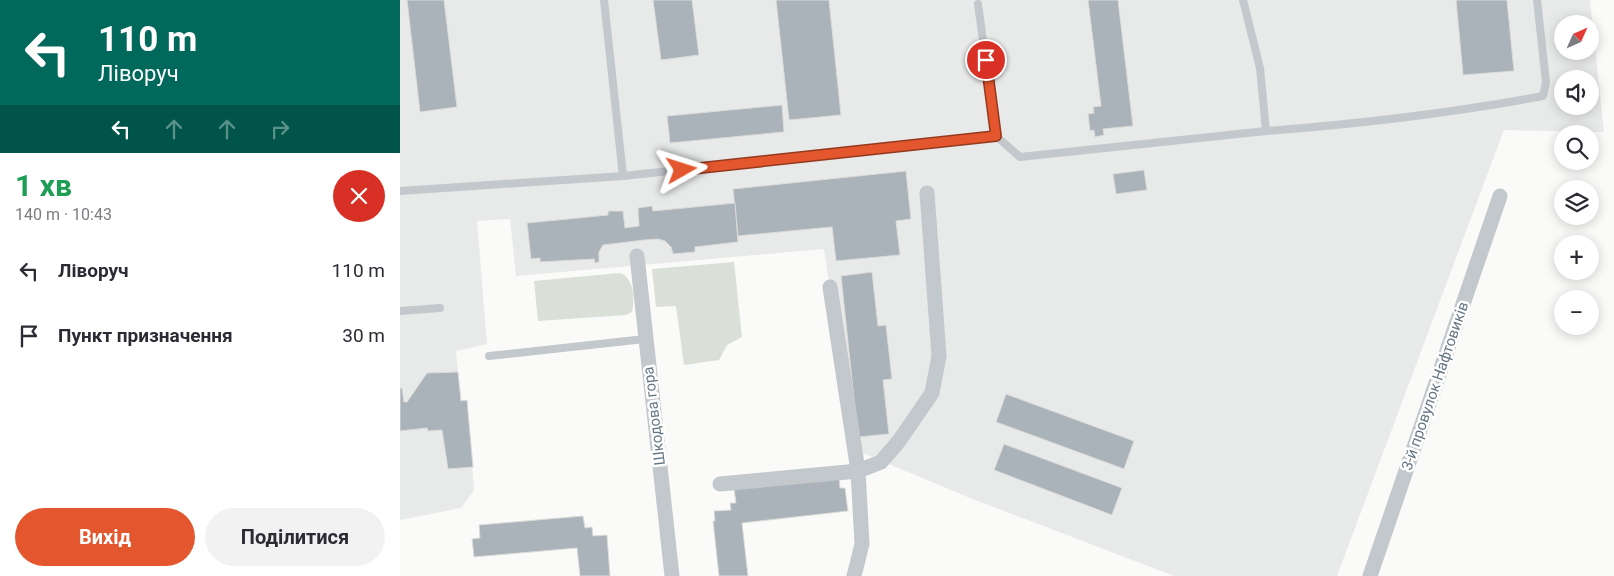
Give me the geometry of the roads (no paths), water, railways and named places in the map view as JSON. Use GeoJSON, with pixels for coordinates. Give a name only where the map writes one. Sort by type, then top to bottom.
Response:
{"type":"FeatureCollection","features":[{"type":"Feature","properties":{"kind":"street"},"geometry":{"type":"LineString","coordinates":[[720,484],[858,471],[882,462],[932,393],[939,356],[927,193]]}},
{"type":"Feature","properties":{"kind":"street","name":"3-й провулок Нафтовиків"},"geometry":{"type":"LineString","coordinates":[[1370,576],[1500,196]]}},
{"type":"Feature","properties":{"kind":"street","name":"Шкодова гора"},"geometry":{"type":"LineString","coordinates":[[637,256],[672,576]]}},
{"type":"Feature","properties":{"kind":"street"},"geometry":{"type":"LineString","coordinates":[[830,288],[858,471],[862,544],[854,576]]}},
{"type":"Feature","properties":{"kind":"lane"},"geometry":{"type":"LineString","coordinates":[[604,0],[623,176]]}},
{"type":"Feature","properties":{"kind":"lane"},"geometry":{"type":"LineString","coordinates":[[1243,0],[1260,68],[1266,131]]}},
{"type":"Feature","properties":{"kind":"lane"},"geometry":{"type":"LineString","coordinates":[[978,4],[996,136],[1020,157],[1334,125],[1500,104],[1543,96],[1546,82],[1537,0]]}},
{"type":"Feature","properties":{"kind":"lane"},"geometry":{"type":"LineString","coordinates":[[400,191],[623,176],[996,136]]}},
{"type":"Feature","properties":{"kind":"lane"},"geometry":{"type":"LineString","coordinates":[[400,312],[440,308]]}},
{"type":"Feature","properties":{"kind":"lane"},"geometry":{"type":"LineString","coordinates":[[489,356],[645,339]]}}]}
